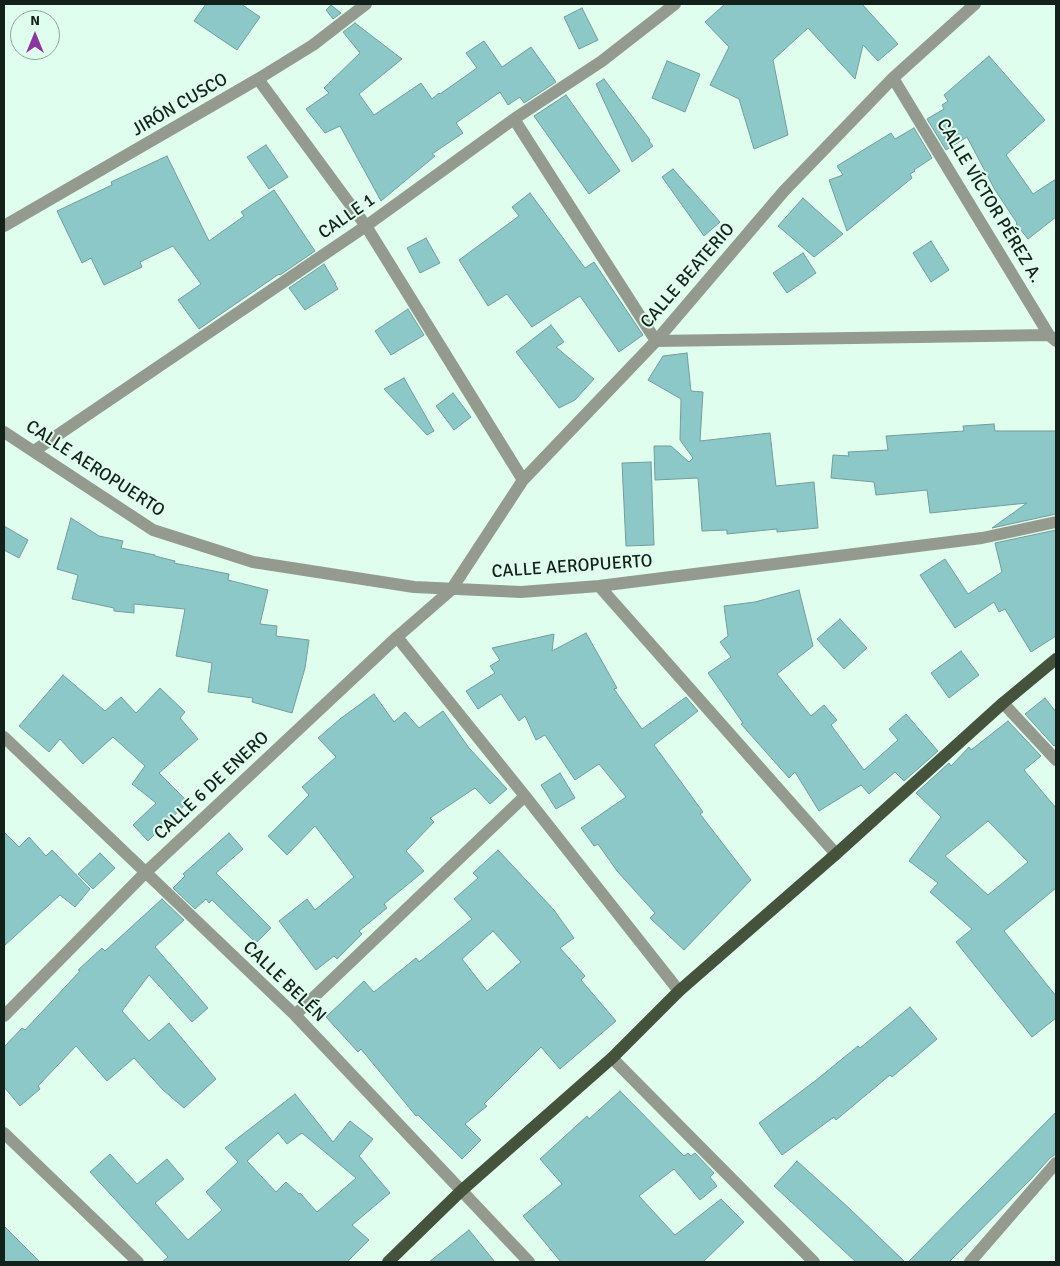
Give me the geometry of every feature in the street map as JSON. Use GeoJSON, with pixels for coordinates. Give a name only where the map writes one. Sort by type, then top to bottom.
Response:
{"type":"FeatureCollection","features":[{"type":"Feature","properties":{"kind":"main road"},"geometry":{"type":"LineString","coordinates":[[388,1262],[461,1191],[612,1058],[678,991],[836,854],[1003,703],[1056,659]]}},
{"type":"Feature","properties":{"kind":"street","name":"CALLE 1"},"geometry":{"type":"LineString","coordinates":[[34,452],[366,226],[514,119],[602,61],[676,4]]}},
{"type":"Feature","properties":{"kind":"street","name":"CALLE BEATERIO"},"geometry":{"type":"LineString","coordinates":[[451,590],[523,480],[656,341],[784,191],[893,78],[975,4]]}},
{"type":"Feature","properties":{"kind":"street","name":"JIRÓN CUSCO"},"geometry":{"type":"LineString","coordinates":[[4,226],[258,79],[313,45],[361,6]]}},
{"type":"Feature","properties":{"kind":"street","name":"CALLE VÍCTOR PÉREZ A."},"geometry":{"type":"LineString","coordinates":[[893,78],[1053,338]]}},
{"type":"Feature","properties":{"kind":"street"},"geometry":{"type":"LineString","coordinates":[[258,79],[366,226],[523,480]]}},
{"type":"Feature","properties":{"kind":"street"},"geometry":{"type":"LineString","coordinates":[[514,119],[656,341],[1053,338]]}},
{"type":"Feature","properties":{"kind":"street","name":"CALLE AEROPUERTO"},"geometry":{"type":"LineString","coordinates":[[4,432],[153,530],[253,562],[414,587],[521,592],[599,586],[982,538],[1056,522]]}},
{"type":"Feature","properties":{"kind":"street"},"geometry":{"type":"LineString","coordinates":[[599,586],[836,854]]}},
{"type":"Feature","properties":{"kind":"street","name":"CALLE 6 DE ENERO"},"geometry":{"type":"LineString","coordinates":[[4,1016],[145,873],[397,637],[451,590]]}},
{"type":"Feature","properties":{"kind":"street"},"geometry":{"type":"LineString","coordinates":[[397,637],[678,991]]}},
{"type":"Feature","properties":{"kind":"street"},"geometry":{"type":"LineString","coordinates":[[1003,703],[1056,760]]}},
{"type":"Feature","properties":{"kind":"street","name":"CALLE BELÉN"},"geometry":{"type":"LineString","coordinates":[[4,737],[295,1015],[528,1262]]}},
{"type":"Feature","properties":{"kind":"street"},"geometry":{"type":"LineString","coordinates":[[295,1015],[525,796]]}},
{"type":"Feature","properties":{"kind":"street"},"geometry":{"type":"LineString","coordinates":[[612,1058],[814,1262]]}},
{"type":"Feature","properties":{"kind":"street"},"geometry":{"type":"LineString","coordinates":[[4,1133],[138,1262]]}},
{"type":"Feature","properties":{"kind":"street"},"geometry":{"type":"LineString","coordinates":[[970,1262],[1056,1162]]}},
{"type":"Feature","properties":{"kind":"building"},"geometry":{"type":"Polygon","coordinates":[[[206,4],[241,4],[260,17],[237,50],[194,21],[206,4]]]}},
{"type":"Feature","properties":{"kind":"building"},"geometry":{"type":"Polygon","coordinates":[[[725,4],[862,4],[898,44],[878,61],[863,45],[855,79],[808,28],[773,60],[788,135],[754,149],[739,99],[710,85],[729,47],[705,22],[725,4]]]}},
{"type":"Feature","properties":{"kind":"building"},"geometry":{"type":"Polygon","coordinates":[[[331,5],[341,13],[333,19],[326,10],[331,5]]]}},
{"type":"Feature","properties":{"kind":"building"},"geometry":{"type":"Polygon","coordinates":[[[582,8],[598,40],[579,49],[564,17],[582,8]]]}},
{"type":"Feature","properties":{"kind":"building"},"geometry":{"type":"Polygon","coordinates":[[[355,23],[402,59],[359,94],[374,115],[421,83],[432,99],[440,94],[477,68],[466,53],[484,41],[502,67],[531,47],[556,82],[524,103],[520,97],[508,105],[500,92],[456,123],[463,133],[432,154],[435,156],[381,201],[340,126],[325,133],[306,109],[329,93],[324,88],[360,53],[343,32],[355,23]]]}},
{"type":"Feature","properties":{"kind":"building"},"geometry":{"type":"Polygon","coordinates":[[[989,56],[1045,120],[1006,155],[1033,194],[1056,179],[1056,217],[1028,239],[1016,224],[995,190],[967,137],[946,150],[927,119],[944,109],[942,105],[948,101],[944,95],[989,56]]]}},
{"type":"Feature","properties":{"kind":"building"},"geometry":{"type":"Polygon","coordinates":[[[667,61],[700,74],[685,112],[652,98],[667,61]]]}},
{"type":"Feature","properties":{"kind":"building"},"geometry":{"type":"Polygon","coordinates":[[[604,79],[653,146],[632,162],[596,84],[604,79]]]}},
{"type":"Feature","properties":{"kind":"building"},"geometry":{"type":"Polygon","coordinates":[[[566,95],[620,171],[589,194],[534,116],[566,95]]]}},
{"type":"Feature","properties":{"kind":"building"},"geometry":{"type":"Polygon","coordinates":[[[914,128],[932,158],[914,170],[910,174],[912,178],[847,231],[829,180],[843,175],[837,166],[891,133],[895,139],[914,128]]]}},
{"type":"Feature","properties":{"kind":"building"},"geometry":{"type":"Polygon","coordinates":[[[266,145],[288,177],[269,189],[247,157],[266,145]]]}},
{"type":"Feature","properties":{"kind":"building"},"geometry":{"type":"Polygon","coordinates":[[[167,156],[209,241],[244,216],[241,212],[274,190],[315,251],[199,329],[178,300],[201,284],[173,246],[140,262],[142,267],[104,285],[91,258],[82,263],[57,211],[112,185],[111,182],[167,156]]]}},
{"type":"Feature","properties":{"kind":"building"},"geometry":{"type":"Polygon","coordinates":[[[673,169],[720,222],[704,236],[662,177],[673,169]]]}},
{"type":"Feature","properties":{"kind":"building"},"geometry":{"type":"Polygon","coordinates":[[[530,193],[585,268],[594,262],[643,335],[619,352],[580,296],[532,327],[507,294],[488,306],[459,260],[519,216],[512,207],[530,193]]]}},
{"type":"Feature","properties":{"kind":"building"},"geometry":{"type":"Polygon","coordinates":[[[803,198],[843,234],[814,257],[778,226],[803,198]]]}},
{"type":"Feature","properties":{"kind":"building"},"geometry":{"type":"Polygon","coordinates":[[[426,238],[440,263],[420,273],[407,248],[426,238]]]}},
{"type":"Feature","properties":{"kind":"building"},"geometry":{"type":"Polygon","coordinates":[[[931,241],[949,270],[931,282],[913,253],[931,241]]]}},
{"type":"Feature","properties":{"kind":"building"},"geometry":{"type":"Polygon","coordinates":[[[803,253],[816,273],[787,293],[773,273],[803,253]]]}},
{"type":"Feature","properties":{"kind":"building"},"geometry":{"type":"Polygon","coordinates":[[[324,264],[338,289],[305,310],[289,288],[324,264]]]}},
{"type":"Feature","properties":{"kind":"building"},"geometry":{"type":"Polygon","coordinates":[[[408,309],[424,335],[391,355],[375,331],[408,309]]]}},
{"type":"Feature","properties":{"kind":"building"},"geometry":{"type":"Polygon","coordinates":[[[551,325],[564,342],[556,347],[594,379],[575,400],[559,408],[516,352],[551,325]]]}},
{"type":"Feature","properties":{"kind":"building"},"geometry":{"type":"Polygon","coordinates":[[[687,353],[691,391],[703,392],[700,441],[770,433],[776,486],[814,482],[818,528],[777,532],[777,529],[727,534],[727,530],[702,531],[698,478],[655,480],[654,446],[671,446],[689,462],[693,458],[680,440],[681,399],[648,380],[663,356],[687,353]]]}},
{"type":"Feature","properties":{"kind":"building"},"geometry":{"type":"Polygon","coordinates":[[[404,378],[434,431],[427,435],[384,389],[404,378]]]}},
{"type":"Feature","properties":{"kind":"building"},"geometry":{"type":"Polygon","coordinates":[[[453,393],[471,417],[454,430],[436,406],[453,393]]]}},
{"type":"Feature","properties":{"kind":"building"},"geometry":{"type":"Polygon","coordinates":[[[994,424],[995,431],[1056,431],[1056,514],[992,528],[1027,503],[930,513],[927,490],[876,495],[874,482],[831,478],[833,455],[849,456],[848,452],[888,450],[886,436],[964,431],[963,426],[994,424]]]}},
{"type":"Feature","properties":{"kind":"building"},"geometry":{"type":"Polygon","coordinates":[[[651,462],[654,545],[626,546],[622,463],[651,462]]]}},
{"type":"Feature","properties":{"kind":"building"},"geometry":{"type":"Polygon","coordinates":[[[71,518],[99,536],[123,541],[121,548],[155,555],[175,561],[174,563],[229,574],[228,580],[268,590],[260,624],[277,626],[276,636],[309,640],[305,668],[292,713],[252,702],[253,698],[208,692],[212,663],[176,656],[185,609],[134,604],[134,613],[114,611],[114,608],[72,599],[78,575],[57,569],[71,518]]]}},
{"type":"Feature","properties":{"kind":"building"},"geometry":{"type":"Polygon","coordinates":[[[4,526],[28,540],[19,558],[4,550],[4,526]]]}},
{"type":"Feature","properties":{"kind":"building"},"geometry":{"type":"Polygon","coordinates":[[[1056,530],[1056,636],[1031,652],[1005,609],[999,612],[994,602],[955,628],[920,575],[945,559],[968,594],[1002,572],[995,543],[1056,530]]]}},
{"type":"Feature","properties":{"kind":"building"},"geometry":{"type":"Polygon","coordinates":[[[799,590],[813,646],[777,674],[811,716],[824,705],[837,720],[831,725],[864,770],[898,740],[889,729],[906,714],[938,751],[904,781],[895,772],[869,794],[861,785],[819,811],[795,772],[789,778],[741,724],[743,723],[708,673],[731,657],[720,642],[728,636],[724,606],[755,602],[799,590]]]}},
{"type":"Feature","properties":{"kind":"building"},"geometry":{"type":"Polygon","coordinates":[[[840,619],[867,648],[844,669],[817,639],[840,619]]]}},
{"type":"Feature","properties":{"kind":"building"},"geometry":{"type":"Polygon","coordinates":[[[586,633],[617,688],[614,689],[642,729],[686,697],[698,711],[654,745],[703,812],[700,814],[751,880],[684,950],[650,918],[655,913],[617,871],[598,844],[594,846],[581,828],[626,797],[599,764],[575,780],[545,735],[536,740],[525,716],[519,721],[501,694],[478,709],[466,691],[495,673],[490,666],[500,660],[492,648],[554,634],[552,651],[586,633]]]}},
{"type":"Feature","properties":{"kind":"building"},"geometry":{"type":"Polygon","coordinates":[[[961,651],[979,675],[949,698],[931,673],[961,651]]]}},
{"type":"Feature","properties":{"kind":"building"},"geometry":{"type":"Polygon","coordinates":[[[63,675],[105,711],[121,697],[136,713],[160,688],[185,712],[180,718],[198,739],[159,773],[188,802],[148,841],[133,825],[156,803],[132,784],[145,766],[113,737],[83,764],[60,739],[49,752],[19,726],[63,675]]]}},
{"type":"Feature","properties":{"kind":"building"},"geometry":{"type":"Polygon","coordinates":[[[374,694],[394,722],[405,712],[419,728],[443,711],[469,748],[507,789],[490,804],[475,788],[430,818],[434,822],[406,851],[424,871],[384,904],[387,908],[359,931],[362,934],[337,959],[334,956],[316,970],[279,921],[307,899],[315,910],[354,877],[315,826],[287,855],[268,836],[309,795],[302,787],[336,757],[318,738],[374,694]]]}},
{"type":"Feature","properties":{"kind":"building"},"geometry":{"type":"Polygon","coordinates":[[[1045,698],[1056,712],[1056,744],[1054,746],[1025,714],[1045,698]]]}},
{"type":"Feature","properties":{"kind":"building"},"geometry":{"type":"Polygon","coordinates":[[[1008,721],[1041,756],[1024,770],[1056,808],[1056,888],[1004,931],[1056,996],[1056,1018],[1032,1037],[956,942],[972,929],[930,892],[938,883],[909,861],[941,817],[916,793],[949,763],[951,766],[969,747],[971,750],[1008,721]],[[988,821],[945,856],[988,895],[1028,862],[988,821]]]}},
{"type":"Feature","properties":{"kind":"building"},"geometry":{"type":"Polygon","coordinates":[[[560,773],[575,798],[556,809],[541,785],[560,773]]]}},
{"type":"Feature","properties":{"kind":"building"},"geometry":{"type":"Polygon","coordinates":[[[4,832],[19,847],[29,837],[46,856],[52,850],[90,889],[75,907],[60,895],[4,946],[4,832]]]}},
{"type":"Feature","properties":{"kind":"building"},"geometry":{"type":"Polygon","coordinates":[[[229,833],[243,849],[216,873],[271,928],[256,943],[212,900],[209,903],[206,899],[195,909],[173,888],[185,876],[183,874],[229,833]]]}},
{"type":"Feature","properties":{"kind":"building"},"geometry":{"type":"Polygon","coordinates":[[[498,850],[554,910],[574,938],[560,948],[585,976],[581,980],[616,1021],[560,1069],[541,1047],[484,1104],[487,1106],[465,1124],[481,1140],[462,1159],[418,1115],[416,1116],[361,1049],[358,1052],[326,1017],[364,981],[374,992],[416,958],[419,962],[472,919],[454,899],[478,878],[473,873],[498,850]],[[493,931],[462,959],[487,991],[521,962],[493,931]]]}},
{"type":"Feature","properties":{"kind":"building"},"geometry":{"type":"Polygon","coordinates":[[[100,853],[115,868],[93,889],[78,874],[100,853]]]}},
{"type":"Feature","properties":{"kind":"building"},"geometry":{"type":"Polygon","coordinates":[[[162,899],[184,920],[155,947],[208,1008],[192,1022],[149,975],[122,1011],[149,1041],[169,1023],[216,1079],[184,1108],[163,1090],[134,1058],[107,1081],[76,1046],[38,1086],[40,1089],[20,1106],[4,1087],[4,1047],[22,1028],[25,1030],[80,971],[78,970],[102,948],[105,951],[162,899]]]}},
{"type":"Feature","properties":{"kind":"building"},"geometry":{"type":"Polygon","coordinates":[[[910,1007],[937,1039],[836,1120],[834,1117],[782,1155],[759,1123],[858,1046],[860,1048],[910,1007]]]}},
{"type":"Feature","properties":{"kind":"building"},"geometry":{"type":"Polygon","coordinates":[[[620,1091],[684,1156],[688,1153],[691,1156],[695,1153],[714,1173],[710,1177],[717,1186],[700,1200],[674,1169],[639,1196],[675,1235],[721,1199],[744,1222],[703,1262],[561,1262],[523,1216],[562,1184],[540,1159],[587,1116],[589,1119],[620,1091]]]}},
{"type":"Feature","properties":{"kind":"building"},"geometry":{"type":"Polygon","coordinates":[[[295,1094],[333,1142],[350,1121],[373,1139],[359,1156],[390,1193],[352,1225],[369,1240],[347,1262],[162,1262],[168,1257],[90,1172],[110,1154],[137,1184],[167,1159],[184,1179],[155,1203],[188,1240],[222,1210],[206,1192],[238,1162],[225,1148],[295,1094]],[[278,1133],[247,1161],[276,1192],[286,1182],[300,1193],[317,1212],[356,1178],[302,1133],[287,1144],[278,1133]]]}},
{"type":"Feature","properties":{"kind":"building"},"geometry":{"type":"Polygon","coordinates":[[[1056,1112],[1056,1154],[949,1262],[908,1262],[1056,1112]]]}},
{"type":"Feature","properties":{"kind":"building"},"geometry":{"type":"Polygon","coordinates":[[[797,1161],[905,1262],[856,1262],[774,1186],[797,1161]]]}},
{"type":"Feature","properties":{"kind":"building"},"geometry":{"type":"Polygon","coordinates":[[[4,1226],[40,1262],[4,1262],[4,1226]]]}},
{"type":"Feature","properties":{"kind":"building"},"geometry":{"type":"Polygon","coordinates":[[[469,1230],[495,1262],[429,1262],[469,1230]]]}}]}
